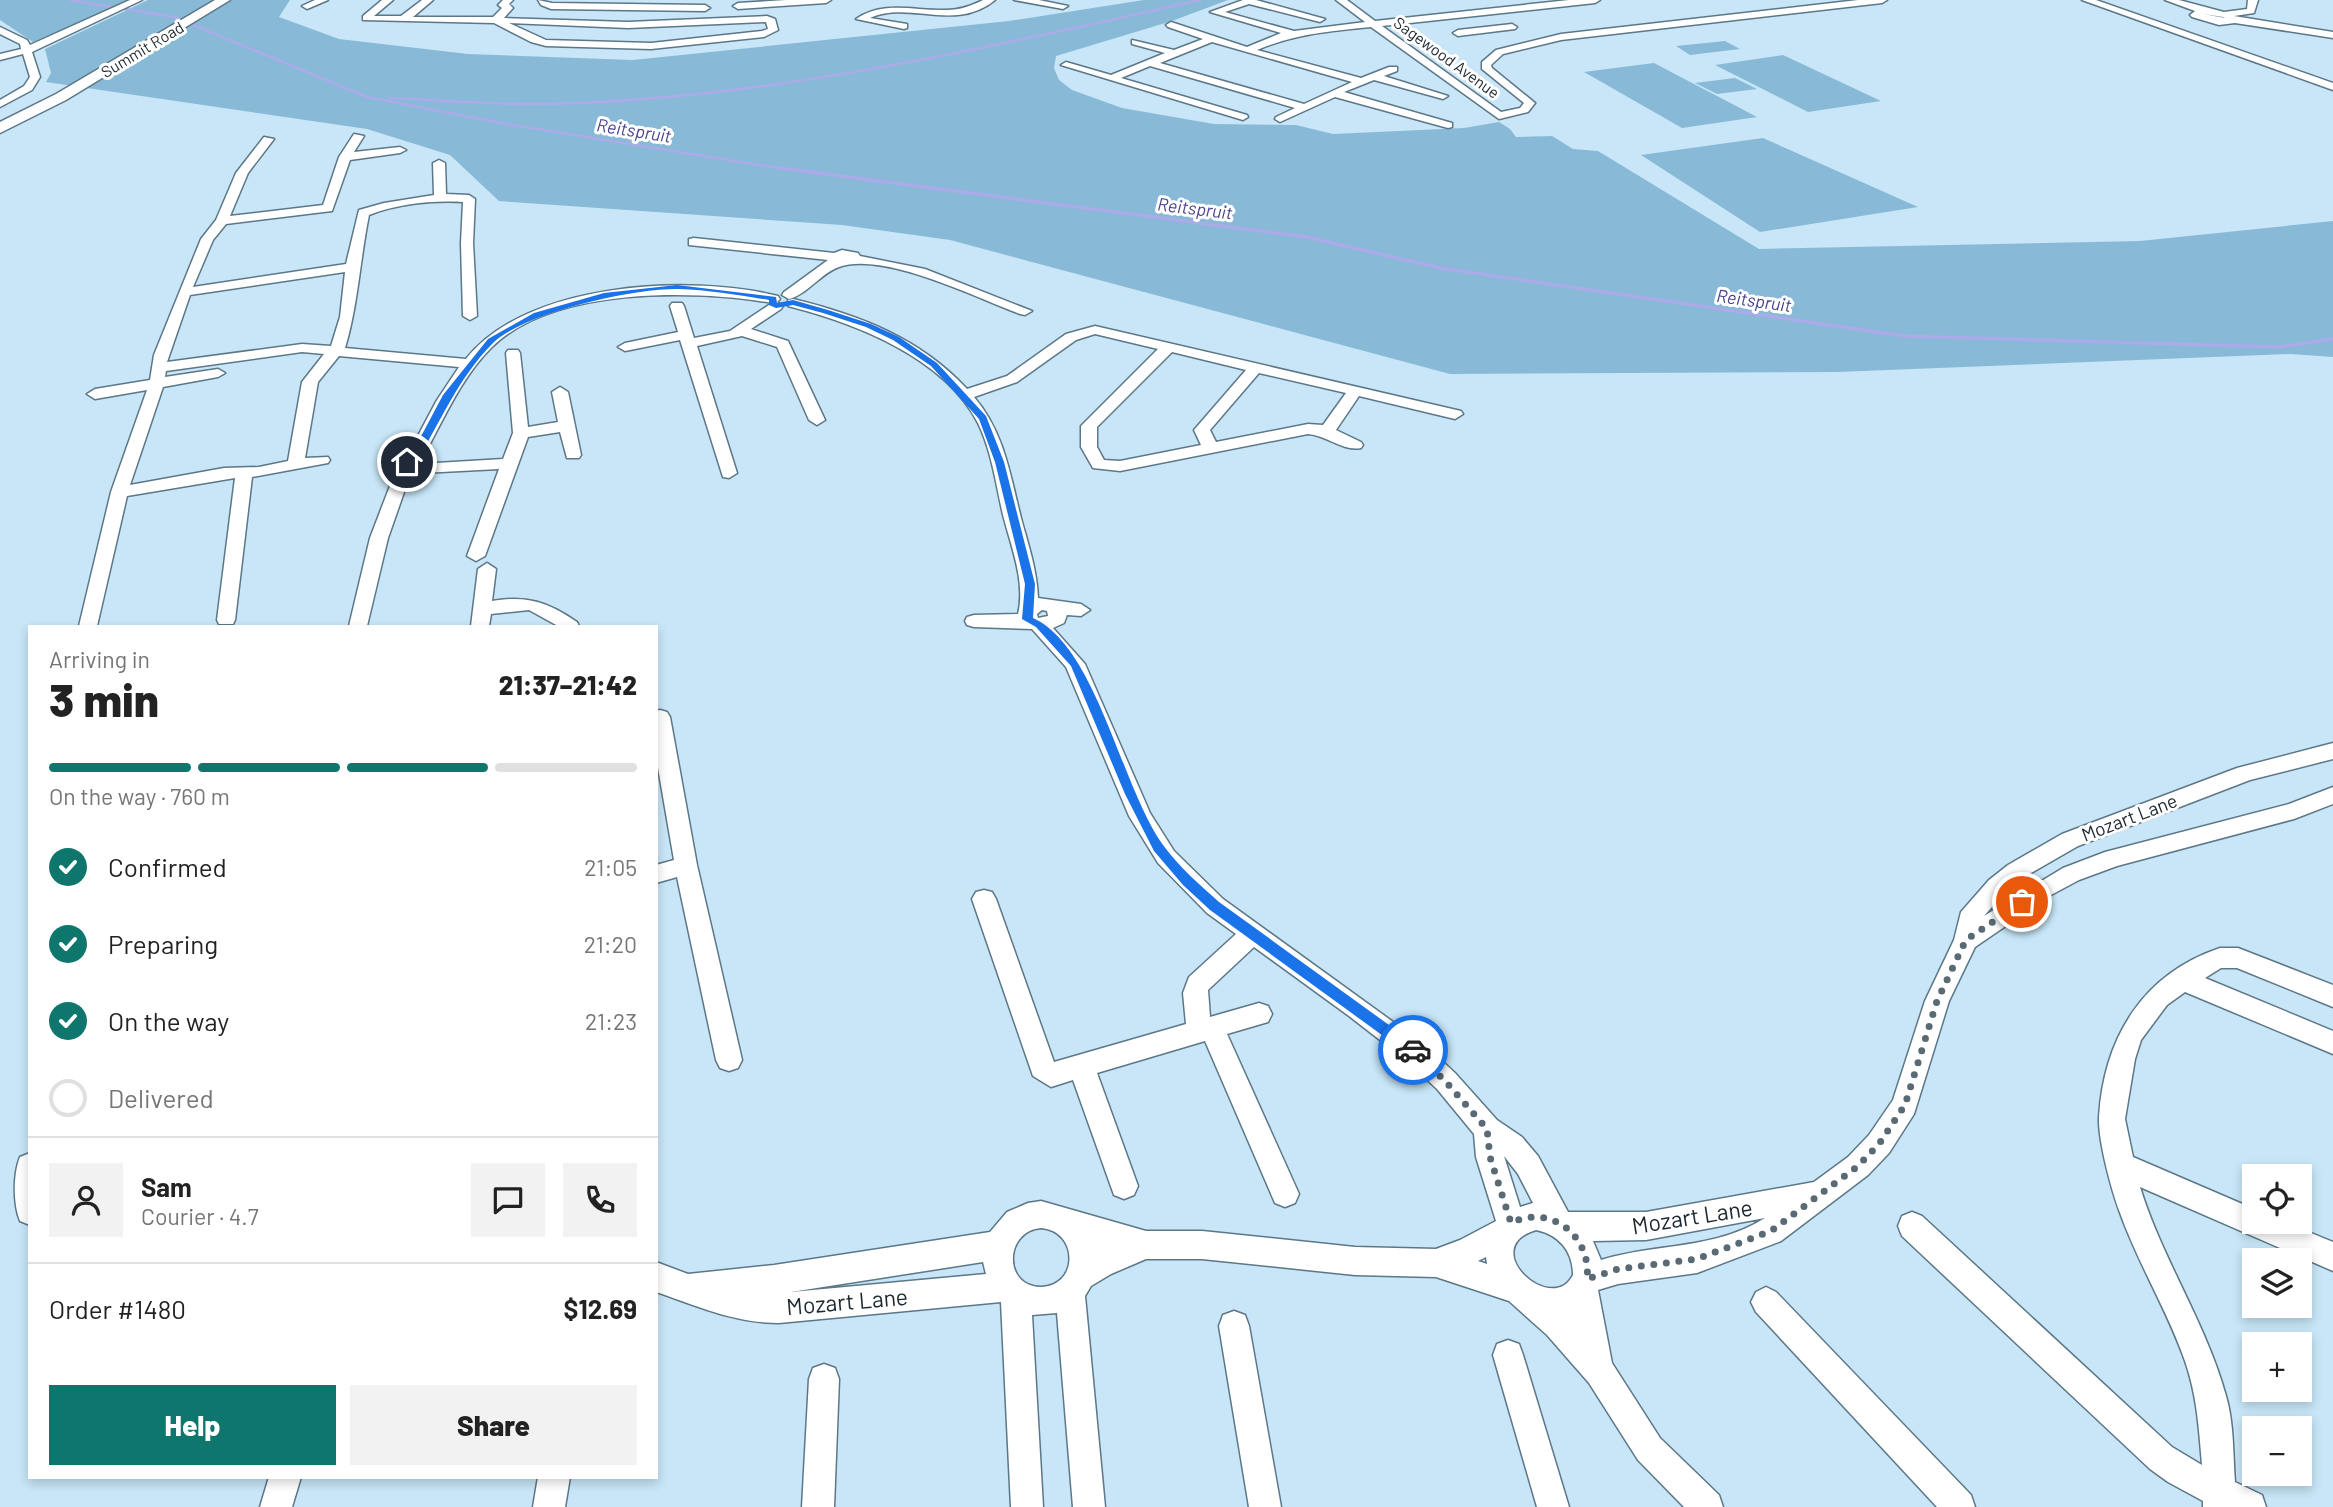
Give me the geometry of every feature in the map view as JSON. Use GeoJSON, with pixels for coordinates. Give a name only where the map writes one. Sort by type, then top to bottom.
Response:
{"type":"FeatureCollection","features":[{"type":"Feature","properties":{"kind":"main road","name":"Summit Road"},"geometry":{"type":"LineString","coordinates":[[0,128],[61,97],[224,0]]}},
{"type":"Feature","properties":{"kind":"main road","name":"Summit Road"},"geometry":{"type":"LineString","coordinates":[[0,137],[61,97]]}},
{"type":"Feature","properties":{"kind":"street"},"geometry":{"type":"LineString","coordinates":[[0,57],[28,50],[137,0]]}},
{"type":"Feature","properties":{"kind":"street"},"geometry":{"type":"LineString","coordinates":[[307,6],[323,0]]}},
{"type":"Feature","properties":{"kind":"street"},"geometry":{"type":"LineString","coordinates":[[388,0],[366,18],[496,20],[644,26],[764,18],[772,20],[773,30],[764,34],[654,46],[551,43],[534,40],[496,20]]}},
{"type":"Feature","properties":{"kind":"street"},"geometry":{"type":"LineString","coordinates":[[404,19],[428,0]]}},
{"type":"Feature","properties":{"kind":"street"},"geometry":{"type":"LineString","coordinates":[[496,20],[508,8],[503,5],[508,0]]}},
{"type":"Feature","properties":{"kind":"street"},"geometry":{"type":"LineString","coordinates":[[648,9],[657,0]]}},
{"type":"Feature","properties":{"kind":"street"},"geometry":{"type":"LineString","coordinates":[[728,6],[826,0]]}},
{"type":"Feature","properties":{"kind":"street"},"geometry":{"type":"LineString","coordinates":[[899,6],[912,0]]}},
{"type":"Feature","properties":{"kind":"street"},"geometry":{"type":"LineString","coordinates":[[904,26],[856,18],[885,6],[947,13],[973,8],[990,0]]}},
{"type":"Feature","properties":{"kind":"street"},"geometry":{"type":"LineString","coordinates":[[1019,0],[1063,6]]}},
{"type":"Feature","properties":{"kind":"street","name":"Sagewood Avenue"},"geometry":{"type":"LineString","coordinates":[[1342,0],[1379,24],[1499,116],[1524,110],[1530,103],[1487,69],[1486,64],[1492,57],[1509,49],[1576,35],[1882,0]]}},
{"type":"Feature","properties":{"kind":"street"},"geometry":{"type":"LineString","coordinates":[[1459,15],[1461,0]]}},
{"type":"Feature","properties":{"kind":"street"},"geometry":{"type":"LineString","coordinates":[[1252,52],[1296,35],[1567,1],[1595,0]]}},
{"type":"Feature","properties":{"kind":"street"},"geometry":{"type":"LineString","coordinates":[[2087,0],[2333,87]]}},
{"type":"Feature","properties":{"kind":"street"},"geometry":{"type":"LineString","coordinates":[[2170,0],[2193,18]]}},
{"type":"Feature","properties":{"kind":"street"},"geometry":{"type":"LineString","coordinates":[[2230,17],[2251,11],[2253,0]]}},
{"type":"Feature","properties":{"kind":"street"},"geometry":{"type":"LineString","coordinates":[[543,1],[554,6],[648,9],[715,7]]}},
{"type":"Feature","properties":{"kind":"street"},"geometry":{"type":"LineString","coordinates":[[1296,35],[1215,12],[1248,1],[1320,19]]}},
{"type":"Feature","properties":{"kind":"street"},"geometry":{"type":"LineString","coordinates":[[1459,15],[1482,31]]}},
{"type":"Feature","properties":{"kind":"street"},"geometry":{"type":"LineString","coordinates":[[2158,26],[2193,18],[2230,17],[2333,35]]}},
{"type":"Feature","properties":{"kind":"street"},"geometry":{"type":"LineString","coordinates":[[1171,26],[1252,52],[1361,81]]}},
{"type":"Feature","properties":{"kind":"street"},"geometry":{"type":"LineString","coordinates":[[1469,43],[1470,40],[1454,32],[1512,27]]}},
{"type":"Feature","properties":{"kind":"street"},"geometry":{"type":"LineString","coordinates":[[0,30],[21,39],[28,50],[35,74],[34,81],[0,104]]}},
{"type":"Feature","properties":{"kind":"street"},"geometry":{"type":"LineString","coordinates":[[1112,78],[1210,39]]}},
{"type":"Feature","properties":{"kind":"street"},"geometry":{"type":"LineString","coordinates":[[1135,42],[1174,52]]}},
{"type":"Feature","properties":{"kind":"street"},"geometry":{"type":"LineString","coordinates":[[2221,48],[2242,45]]}},
{"type":"Feature","properties":{"kind":"street"},"geometry":{"type":"LineString","coordinates":[[1150,63],[1304,107]]}},
{"type":"Feature","properties":{"kind":"street"},"geometry":{"type":"LineString","coordinates":[[1066,65],[1242,117]]}},
{"type":"Feature","properties":{"kind":"street"},"geometry":{"type":"LineString","coordinates":[[1280,119],[1393,69]]}},
{"type":"Feature","properties":{"kind":"street"},"geometry":{"type":"LineString","coordinates":[[2311,79],[2333,76]]}},
{"type":"Feature","properties":{"kind":"street"},"geometry":{"type":"LineString","coordinates":[[1375,77],[1443,96]]}},
{"type":"Feature","properties":{"kind":"street"},"geometry":{"type":"LineString","coordinates":[[1334,93],[1448,125]]}},
{"type":"Feature","properties":{"kind":"street"},"geometry":{"type":"LineString","coordinates":[[222,221],[328,208],[345,157],[358,136]]}},
{"type":"Feature","properties":{"kind":"street"},"geometry":{"type":"LineString","coordinates":[[88,625],[119,492],[159,375],[161,355],[184,292],[207,240],[222,221],[242,173],[268,139]]}},
{"type":"Feature","properties":{"kind":"street"},"geometry":{"type":"LineString","coordinates":[[345,157],[400,150]]}},
{"type":"Feature","properties":{"kind":"street"},"geometry":{"type":"LineString","coordinates":[[439,163],[440,199]]}},
{"type":"Feature","properties":{"kind":"street"},"geometry":{"type":"LineString","coordinates":[[296,465],[310,382],[337,349],[347,317],[352,267],[363,213],[386,205],[440,199],[463,197],[470,202],[467,243],[470,316]]}},
{"type":"Feature","properties":{"kind":"street"},"geometry":{"type":"LineString","coordinates":[[694,242],[836,260],[876,262],[916,272],[1025,311]]}},
{"type":"Feature","properties":{"kind":"street"},"geometry":{"type":"LineString","coordinates":[[791,299],[836,260]]}},
{"type":"Feature","properties":{"kind":"street"},"geometry":{"type":"LineString","coordinates":[[184,292],[352,267]]}},
{"type":"Feature","properties":{"kind":"street"},"geometry":{"type":"LineString","coordinates":[[358,625],[379,538],[401,478],[413,475],[439,410],[471,364],[491,340],[523,321],[554,309],[606,295],[677,287],[774,302],[791,299],[869,325],[896,339],[934,364],[979,412],[992,439],[1030,584],[1044,618],[1075,664],[1131,794],[1158,847],[1202,895],[1407,1044],[1446,1082],[1487,1129],[1512,1146],[1528,1166],[1562,1224],[1577,1237],[1585,1251],[1588,1265],[1584,1285],[1589,1335],[1600,1372]]}},
{"type":"Feature","properties":{"kind":"street"},"geometry":{"type":"LineString","coordinates":[[741,331],[774,302]]}},
{"type":"Feature","properties":{"kind":"street"},"geometry":{"type":"LineString","coordinates":[[677,306],[729,473]]}},
{"type":"Feature","properties":{"kind":"street"},"geometry":{"type":"LineString","coordinates":[[625,347],[741,331],[783,344],[817,420]]}},
{"type":"Feature","properties":{"kind":"street"},"geometry":{"type":"LineString","coordinates":[[964,395],[1012,379],[1071,337],[1086,331],[1104,331],[1455,414]]}},
{"type":"Feature","properties":{"kind":"street"},"geometry":{"type":"LineString","coordinates":[[1170,347],[1089,426],[1086,435],[1092,458],[1099,465],[1109,467],[1308,429],[1326,431],[1355,445]]}},
{"type":"Feature","properties":{"kind":"street"},"geometry":{"type":"LineString","coordinates":[[95,394],[159,375],[289,349],[337,349],[471,364]]}},
{"type":"Feature","properties":{"kind":"street"},"geometry":{"type":"LineString","coordinates":[[513,353],[521,433],[482,562],[481,618],[533,603],[569,625]]}},
{"type":"Feature","properties":{"kind":"street"},"geometry":{"type":"LineString","coordinates":[[159,375],[283,362]]}},
{"type":"Feature","properties":{"kind":"street"},"geometry":{"type":"LineString","coordinates":[[1212,448],[1203,436],[1205,424],[1256,367]]}},
{"type":"Feature","properties":{"kind":"street"},"geometry":{"type":"LineString","coordinates":[[1326,431],[1356,390]]}},
{"type":"Feature","properties":{"kind":"street"},"geometry":{"type":"LineString","coordinates":[[560,392],[573,455]]}},
{"type":"Feature","properties":{"kind":"street"},"geometry":{"type":"LineString","coordinates":[[521,433],[565,426]]}},
{"type":"Feature","properties":{"kind":"street"},"geometry":{"type":"LineString","coordinates":[[119,492],[224,472],[259,472],[322,460]]}},
{"type":"Feature","properties":{"kind":"street"},"geometry":{"type":"LineString","coordinates":[[417,465],[511,464]]}},
{"type":"Feature","properties":{"kind":"street"},"geometry":{"type":"LineString","coordinates":[[226,620],[244,472]]}},
{"type":"Feature","properties":{"kind":"street"},"geometry":{"type":"LineString","coordinates":[[984,620],[1044,618],[1079,610]]}},
{"type":"Feature","properties":{"kind":"street"},"geometry":{"type":"LineString","coordinates":[[660,717],[686,866],[729,1060]]}},
{"type":"Feature","properties":{"kind":"street","name":"Mozart Lane"},"geometry":{"type":"LineString","coordinates":[[1584,1285],[1618,1269],[1712,1254],[1771,1231],[1858,1166],[1879,1144],[1905,1105],[1937,1001],[1966,940],[1968,926],[1981,902],[2017,871],[2054,848],[2245,773],[2333,751]]}},
{"type":"Feature","properties":{"kind":"street","name":"Mozart Lane"},"geometry":{"type":"LineString","coordinates":[[1966,940],[2043,888],[2071,874],[2113,858],[2294,811],[2333,795]]}},
{"type":"Feature","properties":{"kind":"street"},"geometry":{"type":"LineString","coordinates":[[658,873],[686,866]]}},
{"type":"Feature","properties":{"kind":"street"},"geometry":{"type":"LineString","coordinates":[[984,899],[1042,1068],[1051,1075],[1259,1014]]}},
{"type":"Feature","properties":{"kind":"street"},"geometry":{"type":"LineString","coordinates":[[1253,933],[1198,984],[1195,993],[1205,1030],[1285,1194]]}},
{"type":"Feature","properties":{"kind":"street"},"geometry":{"type":"LineString","coordinates":[[2220,1499],[2216,1430],[2208,1388],[2190,1334],[2133,1211],[2120,1165],[2112,1119],[2114,1094],[2129,1037],[2141,1017],[2158,998],[2209,962],[2220,958],[2238,958],[2333,996]]}},
{"type":"Feature","properties":{"kind":"street"},"geometry":{"type":"LineString","coordinates":[[2182,980],[2333,1042]]}},
{"type":"Feature","properties":{"kind":"street"},"geometry":{"type":"LineString","coordinates":[[1082,1068],[1124,1186]]}},
{"type":"Feature","properties":{"kind":"street"},"geometry":{"type":"LineString","coordinates":[[1487,1129],[1490,1157],[1506,1228],[1499,1247],[1500,1261],[1506,1276],[1558,1324],[1600,1372],[1649,1449],[1707,1507]]}},
{"type":"Feature","properties":{"kind":"street"},"geometry":{"type":"LineString","coordinates":[[2120,1165],[2333,1257]]}},
{"type":"Feature","properties":{"kind":"street","name":"Mozart Lane"},"geometry":{"type":"LineString","coordinates":[[1562,1224],[1616,1228],[1646,1226],[1819,1194]]}},
{"type":"Feature","properties":{"kind":"street"},"geometry":{"type":"LineString","coordinates":[[1027,1507],[1011,1291],[998,1267],[1000,1245],[1018,1222],[1032,1216],[1060,1218],[1072,1225],[1146,1245],[1202,1245],[1366,1262],[1436,1263],[1543,1303],[1558,1303],[1571,1299],[1584,1285]]}},
{"type":"Feature","properties":{"kind":"street"},"geometry":{"type":"LineString","coordinates":[[1436,1263],[1466,1252],[1523,1217],[1536,1216],[1562,1224]]}},
{"type":"Feature","properties":{"kind":"street"},"geometry":{"type":"LineString","coordinates":[[1072,1225],[1081,1236],[1085,1250],[1085,1264],[1075,1283],[1089,1507]]}},
{"type":"Feature","properties":{"kind":"street"},"geometry":{"type":"LineString","coordinates":[[1912,1226],[2154,1452],[2220,1499],[2250,1507]]}},
{"type":"Feature","properties":{"kind":"street","name":"Mozart Lane"},"geometry":{"type":"LineString","coordinates":[[691,1288],[774,1280],[1000,1245]]}},
{"type":"Feature","properties":{"kind":"street"},"geometry":{"type":"LineString","coordinates":[[1011,1291],[1029,1301],[1044,1302],[1058,1298],[1101,1264],[1146,1245]]}},
{"type":"Feature","properties":{"kind":"street","name":"Mozart Lane"},"geometry":{"type":"LineString","coordinates":[[658,1278],[732,1304],[779,1308],[1011,1291]]}},
{"type":"Feature","properties":{"kind":"street"},"geometry":{"type":"LineString","coordinates":[[1766,1302],[1959,1507]]}},
{"type":"Feature","properties":{"kind":"street"},"geometry":{"type":"LineString","coordinates":[[1234,1326],[1265,1507]]}},
{"type":"Feature","properties":{"kind":"street"},"geometry":{"type":"LineString","coordinates":[[1508,1355],[1553,1507]]}},
{"type":"Feature","properties":{"kind":"street"},"geometry":{"type":"LineString","coordinates":[[818,1507],[824,1379]]}},
{"type":"Feature","properties":{"kind":"street"},"geometry":{"type":"LineString","coordinates":[[276,1507],[284,1479]]}},
{"type":"Feature","properties":{"kind":"street"},"geometry":{"type":"LineString","coordinates":[[549,1507],[554,1479]]}},
{"type":"Feature","properties":{"kind":"shaded area"},"geometry":{"type":"Polygon","coordinates":[[[0,0],[132,0],[33,42],[0,20],[0,0]]]}},
{"type":"Feature","properties":{"kind":"shaded area","name":"Reitspruit"},"geometry":{"type":"Polygon","coordinates":[[[148,0],[290,0],[279,17],[339,39],[468,54],[633,60],[1009,21],[1144,0],[1228,0],[1172,21],[1056,56],[1054,68],[1059,80],[1072,90],[1122,108],[1214,124],[1296,125],[1333,134],[1464,128],[1499,122],[1516,137],[1552,136],[1573,149],[1598,151],[1759,249],[2140,241],[2333,221],[2333,357],[2291,354],[1837,372],[1450,374],[950,240],[842,225],[499,201],[450,155],[367,129],[46,82],[51,73],[45,49],[148,0]]]}},
{"type":"Feature","properties":{"kind":"shaded area"},"geometry":{"type":"Polygon","coordinates":[[[1725,41],[1740,49],[1690,55],[1676,46],[1725,41]]]}},
{"type":"Feature","properties":{"kind":"shaded area"},"geometry":{"type":"Polygon","coordinates":[[[1783,55],[1881,101],[1808,112],[1715,65],[1783,55]]]}},
{"type":"Feature","properties":{"kind":"shaded area"},"geometry":{"type":"Polygon","coordinates":[[[1654,63],[1757,117],[1682,128],[1584,72],[1654,63]]]}},
{"type":"Feature","properties":{"kind":"shaded area"},"geometry":{"type":"Polygon","coordinates":[[[1735,78],[1757,89],[1717,94],[1695,83],[1735,78]]]}},
{"type":"Feature","properties":{"kind":"shaded area"},"geometry":{"type":"Polygon","coordinates":[[[1763,138],[1918,207],[1760,232],[1641,155],[1763,138]]]}},
{"type":"Feature","properties":{"kind":"waterway","name":"Reitspruit"},"geometry":{"type":"LineString","coordinates":[[70,0],[174,17],[367,97],[506,124],[791,170]]}},
{"type":"Feature","properties":{"kind":"waterway"},"geometry":{"type":"LineString","coordinates":[[389,98],[548,104],[713,92],[795,82],[958,53],[1200,0]]}},
{"type":"Feature","properties":{"kind":"waterway","name":"Reitspruit"},"geometry":{"type":"LineString","coordinates":[[780,168],[1307,237],[1440,268],[1904,336],[2280,347],[2333,339]]}},
{"type":"Feature","properties":{"kind":"way so far"},"geometry":{"type":"LineString","coordinates":[[1413,1050],[1446,1082],[1487,1129],[1490,1157],[1511,1223],[1523,1217],[1536,1216],[1565,1226],[1577,1237],[1585,1251],[1587,1279],[1618,1269],[1697,1259],[1782,1225],[1858,1166],[1879,1144],[1905,1105],[1937,1001],[1966,940],[1989,928],[2022,902]]}},
{"type":"Feature","properties":{"kind":"route"},"geometry":{"type":"LineString","coordinates":[[407,462],[412,462],[448,395],[491,340],[537,315],[606,295],[677,287],[747,294],[773,299],[771,303],[776,306],[793,303],[825,311],[869,325],[896,339],[934,364],[983,418],[999,462],[1030,584],[1027,619],[1039,625],[1075,664],[1140,816],[1158,847],[1215,906],[1413,1050]]}}]}
